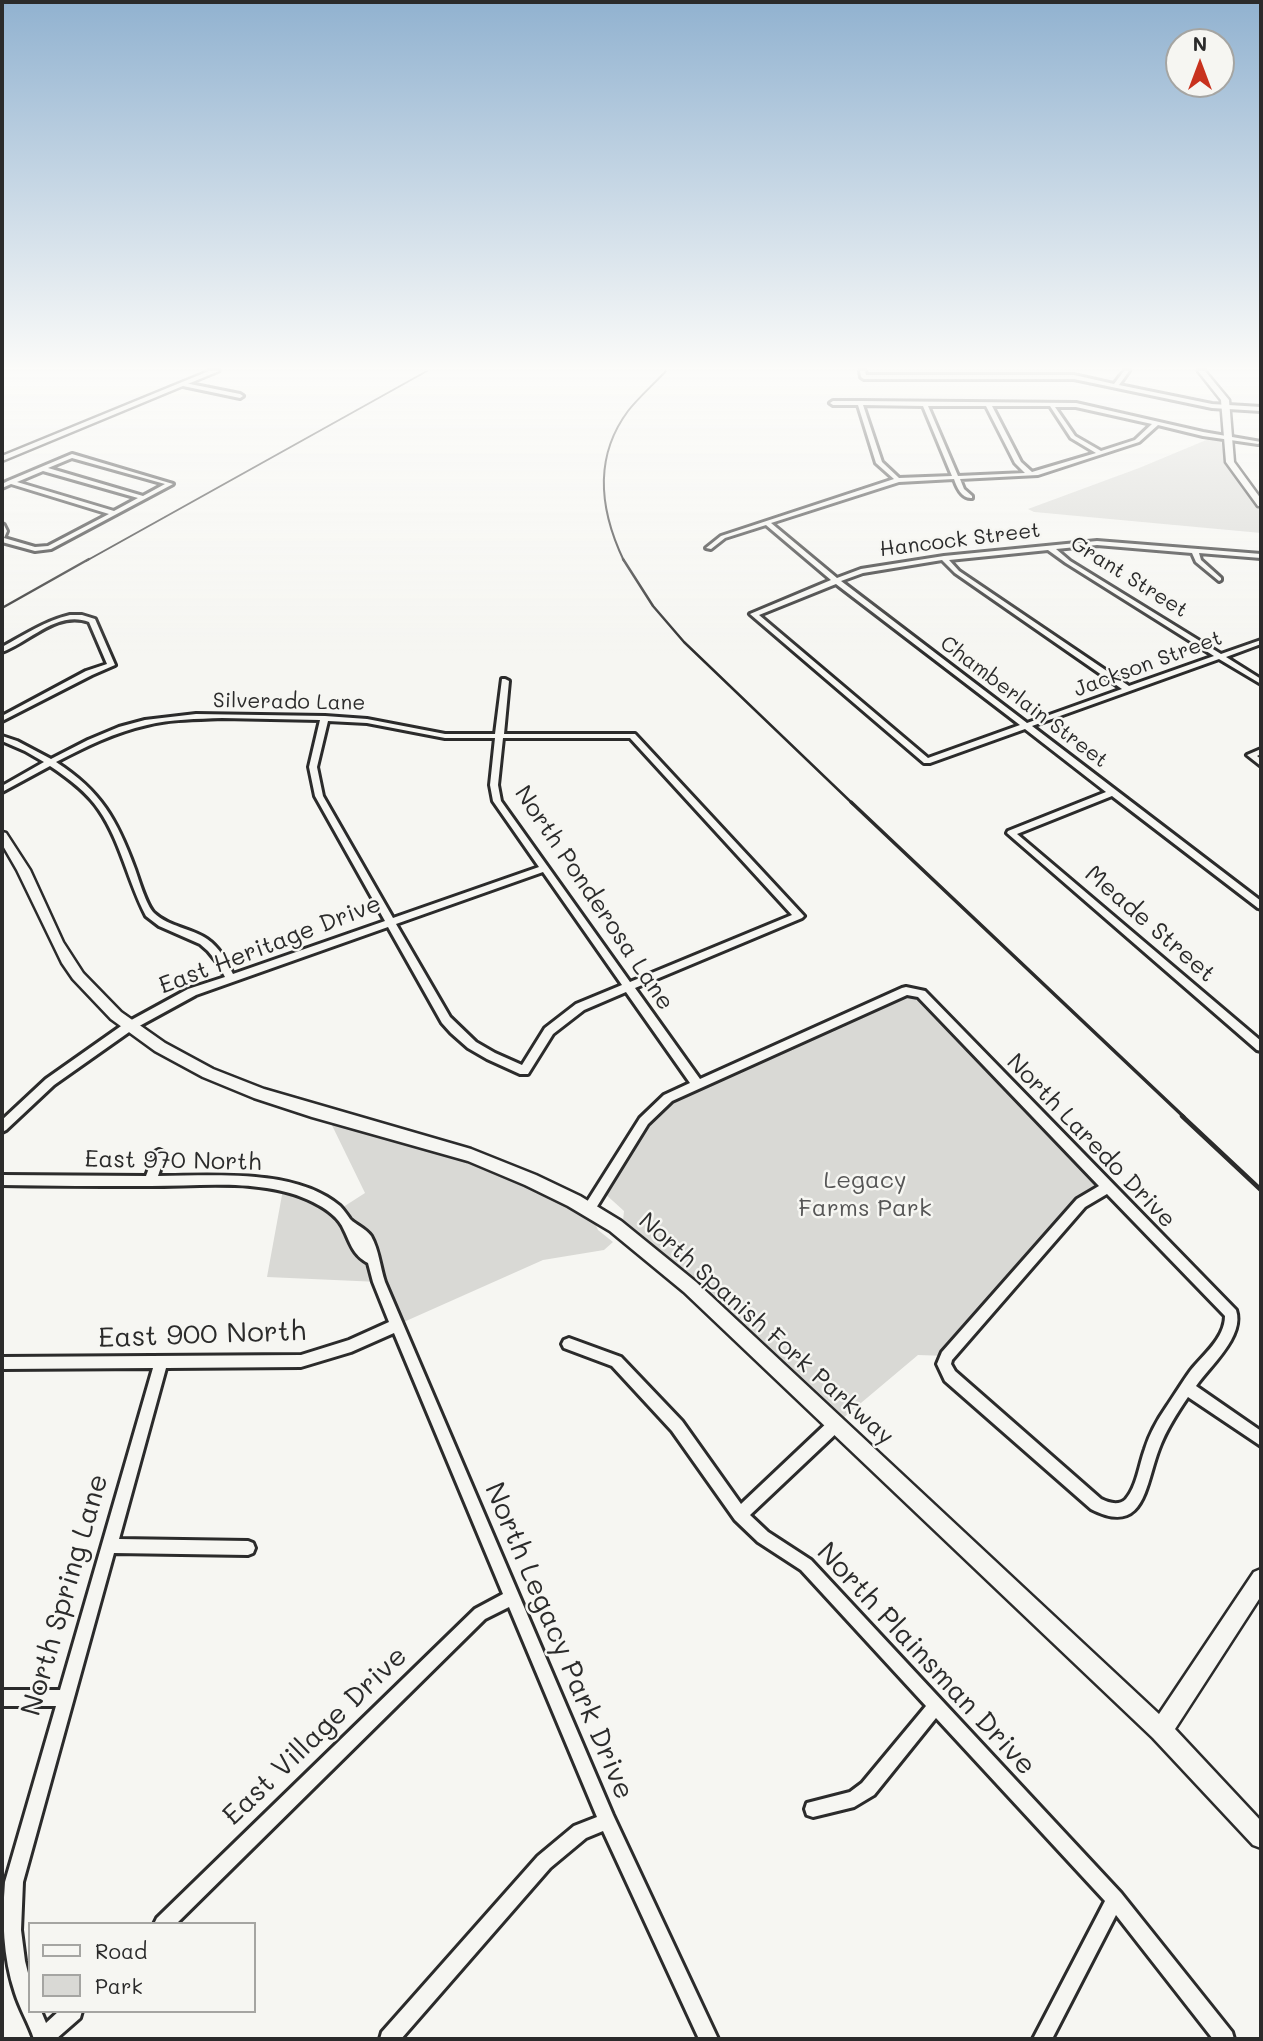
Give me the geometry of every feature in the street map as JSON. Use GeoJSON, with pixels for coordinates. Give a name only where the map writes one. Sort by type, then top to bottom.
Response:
{"type":"FeatureCollection","features":[{"type":"Feature","properties":{"kind":"street"},"geometry":{"type":"LineString","coordinates":[[2,486],[46,466]]}},
{"type":"Feature","properties":{"kind":"street"},"geometry":{"type":"LineString","coordinates":[[2,526],[2,538],[35,549],[49,548],[170,484],[108,466]]}},
{"type":"Feature","properties":{"kind":"street"},"geometry":{"type":"LineString","coordinates":[[883,466],[898,480]]}},
{"type":"Feature","properties":{"kind":"street"},"geometry":{"type":"LineString","coordinates":[[951,466],[961,490],[970,497]]}},
{"type":"Feature","properties":{"kind":"street"},"geometry":{"type":"LineString","coordinates":[[1022,466],[1031,475]]}},
{"type":"Feature","properties":{"kind":"street"},"geometry":{"type":"LineString","coordinates":[[709,548],[719,538],[898,480],[1031,475],[1059,466]]}},
{"type":"Feature","properties":{"kind":"street"},"geometry":{"type":"LineString","coordinates":[[1232,466],[1261,504]]}},
{"type":"Feature","properties":{"kind":"street"},"geometry":{"type":"LineString","coordinates":[[41,468],[143,498]]}},
{"type":"Feature","properties":{"kind":"street"},"geometry":{"type":"LineString","coordinates":[[10,482],[114,513]]}},
{"type":"Feature","properties":{"kind":"street","name":"Chamberlain Street"},"geometry":{"type":"LineString","coordinates":[[767,523],[834,580],[1261,906]]}},
{"type":"Feature","properties":{"kind":"street","name":"Hancock Street"},"geometry":{"type":"LineString","coordinates":[[927,761],[754,614],[834,580],[877,566],[944,558],[1104,543],[1261,556]]}},
{"type":"Feature","properties":{"kind":"street","name":"Grant Street"},"geometry":{"type":"LineString","coordinates":[[1049,547],[1068,562],[1261,682]]}},
{"type":"Feature","properties":{"kind":"street"},"geometry":{"type":"LineString","coordinates":[[1195,551],[1198,561],[1219,579]]}},
{"type":"Feature","properties":{"kind":"street"},"geometry":{"type":"LineString","coordinates":[[944,558],[957,572],[1128,689]]}},
{"type":"Feature","properties":{"kind":"street"},"geometry":{"type":"LineString","coordinates":[[2,650],[64,618],[76,615],[92,621],[111,665],[89,673],[2,719]]}},
{"type":"Feature","properties":{"kind":"street","name":"Jackson Street"},"geometry":{"type":"LineString","coordinates":[[927,761],[1261,642]]}},
{"type":"Feature","properties":{"kind":"street","name":"North Ponderosa Lane"},"geometry":{"type":"LineString","coordinates":[[505,681],[494,785],[497,801],[543,870],[698,1084]]}},
{"type":"Feature","properties":{"kind":"street"},"geometry":{"type":"LineString","coordinates":[[325,718],[315,756],[317,789],[446,1020],[464,1042],[488,1056],[524,1071],[536,1047],[562,1018],[588,1002],[627,985]]}},
{"type":"Feature","properties":{"kind":"street","name":"Silverado Lane"},"geometry":{"type":"LineString","coordinates":[[2,789],[106,734],[162,719],[325,718],[367,720],[445,736],[632,736],[799,916],[627,985]]}},
{"type":"Feature","properties":{"kind":"street"},"geometry":{"type":"LineString","coordinates":[[2,738],[27,747],[50,763],[102,808],[118,838],[149,914],[164,926],[210,944],[221,958],[230,978]]}},
{"type":"Feature","properties":{"kind":"street"},"geometry":{"type":"LineString","coordinates":[[1261,751],[1251,755],[1261,763]]}},
{"type":"Feature","properties":{"kind":"street","name":"Meade Street"},"geometry":{"type":"LineString","coordinates":[[1114,792],[1011,833],[1261,1047]]}},
{"type":"Feature","properties":{"kind":"street","name":"North Spanish Fork Parkway"},"geometry":{"type":"LineString","coordinates":[[2,836],[23,869],[60,948],[77,976],[128,1027],[174,1058],[250,1088],[471,1155],[589,1209],[642,1246],[836,1423],[1161,1730],[1261,1837]]}},
{"type":"Feature","properties":{"kind":"street","name":"East Heritage Drive"},"geometry":{"type":"LineString","coordinates":[[2,1127],[50,1082],[128,1027],[168,1003],[230,978],[543,870]]}},
{"type":"Feature","properties":{"kind":"street","name":"North Laredo Drive"},"geometry":{"type":"LineString","coordinates":[[698,1084],[906,991],[922,995],[1106,1188],[1231,1314],[1234,1323],[1231,1333],[1217,1346],[1187,1388]]}},
{"type":"Feature","properties":{"kind":"street"},"geometry":{"type":"LineString","coordinates":[[589,1209],[616,1171],[640,1123],[651,1110],[698,1084]]}},
{"type":"Feature","properties":{"kind":"street"},"geometry":{"type":"LineString","coordinates":[[150,1181],[159,1155]]}},
{"type":"Feature","properties":{"kind":"street","name":"East 970 North"},"geometry":{"type":"LineString","coordinates":[[2,1180],[255,1181],[282,1185],[315,1197],[337,1211]]}},
{"type":"Feature","properties":{"kind":"street"},"geometry":{"type":"LineString","coordinates":[[1106,1188],[1081,1203],[1070,1214],[947,1356],[944,1364],[960,1385],[1096,1504],[1112,1512],[1124,1510],[1134,1500],[1159,1431],[1187,1388],[1261,1439]]}},
{"type":"Feature","properties":{"kind":"street","name":"North Legacy Park Drive"},"geometry":{"type":"LineString","coordinates":[[337,1211],[349,1226],[350,1235],[362,1254],[371,1259],[607,1821],[709,2039]]}},
{"type":"Feature","properties":{"kind":"street","name":"East 900 North"},"geometry":{"type":"LineString","coordinates":[[2,1363],[301,1361],[339,1350],[397,1325]]}},
{"type":"Feature","properties":{"kind":"street","name":"North Plainsman Drive"},"geometry":{"type":"LineString","coordinates":[[569,1344],[616,1361],[677,1426],[740,1516],[763,1537],[806,1565],[1115,1899],[1225,2039]]}},
{"type":"Feature","properties":{"kind":"street","name":"North Spring Lane"},"geometry":{"type":"LineString","coordinates":[[28,2000],[16,1965],[12,1940],[14,1882],[160,1363]]}},
{"type":"Feature","properties":{"kind":"street"},"geometry":{"type":"LineString","coordinates":[[740,1516],[836,1423]]}},
{"type":"Feature","properties":{"kind":"street"},"geometry":{"type":"LineString","coordinates":[[108,1546],[248,1548]]}},
{"type":"Feature","properties":{"kind":"street"},"geometry":{"type":"LineString","coordinates":[[1161,1730],[1261,1579]]}},
{"type":"Feature","properties":{"kind":"street","name":"East Village Drive"},"geometry":{"type":"LineString","coordinates":[[165,1922],[480,1614],[513,1597]]}},
{"type":"Feature","properties":{"kind":"street"},"geometry":{"type":"LineString","coordinates":[[2,1698],[64,1698]]}},
{"type":"Feature","properties":{"kind":"street"},"geometry":{"type":"LineString","coordinates":[[813,1808],[854,1799],[868,1789],[935,1707]]}},
{"type":"Feature","properties":{"kind":"street"},"geometry":{"type":"LineString","coordinates":[[389,2039],[544,1862],[580,1832],[607,1821]]}},
{"type":"Feature","properties":{"kind":"street"},"geometry":{"type":"LineString","coordinates":[[1042,2039],[1115,1899]]}},
{"type":"Feature","properties":{"kind":"street","name":"North Spring Lane"},"geometry":{"type":"LineString","coordinates":[[33,2013],[43,2039]]}},
{"type":"Feature","properties":{"kind":"street"},"geometry":{"type":"LineString","coordinates":[[43,2039],[71,2013]]}},
{"type":"Feature","properties":{"kind":"green space"},"geometry":{"type":"Polygon","coordinates":[[[1227,466],[1261,511],[1261,533],[1034,512],[1028,509],[1139,468],[1227,466]]]}},
{"type":"Feature","properties":{"kind":"green space","name":"Legacy Farms Park"},"geometry":{"type":"Polygon","coordinates":[[[914,991],[1106,1188],[1081,1203],[947,1356],[918,1355],[836,1424],[622,1231],[624,1211],[603,1192],[651,1109],[914,991]]]}},
{"type":"Feature","properties":{"kind":"green space"},"geometry":{"type":"Polygon","coordinates":[[[326,1113],[429,1142],[589,1209],[598,1230],[613,1242],[604,1250],[543,1260],[397,1325],[379,1282],[267,1277],[284,1184],[337,1211],[365,1193],[326,1113]]]}},
{"type":"Feature","properties":{"kind":"railway"},"geometry":{"type":"LineString","coordinates":[[86,561],[256,466]]}},
{"type":"Feature","properties":{"kind":"railway"},"geometry":{"type":"LineString","coordinates":[[605,466],[605,504],[623,560]]}},
{"type":"Feature","properties":{"kind":"railway"},"geometry":{"type":"LineString","coordinates":[[2,608],[89,559]]}},
{"type":"Feature","properties":{"kind":"railway"},"geometry":{"type":"LineString","coordinates":[[623,560],[653,606],[684,642],[853,804]]}},
{"type":"Feature","properties":{"kind":"railway"},"geometry":{"type":"LineString","coordinates":[[851,802],[1184,1117]]}},
{"type":"Feature","properties":{"kind":"railway"},"geometry":{"type":"LineString","coordinates":[[1182,1116],[1261,1190]]}}]}
